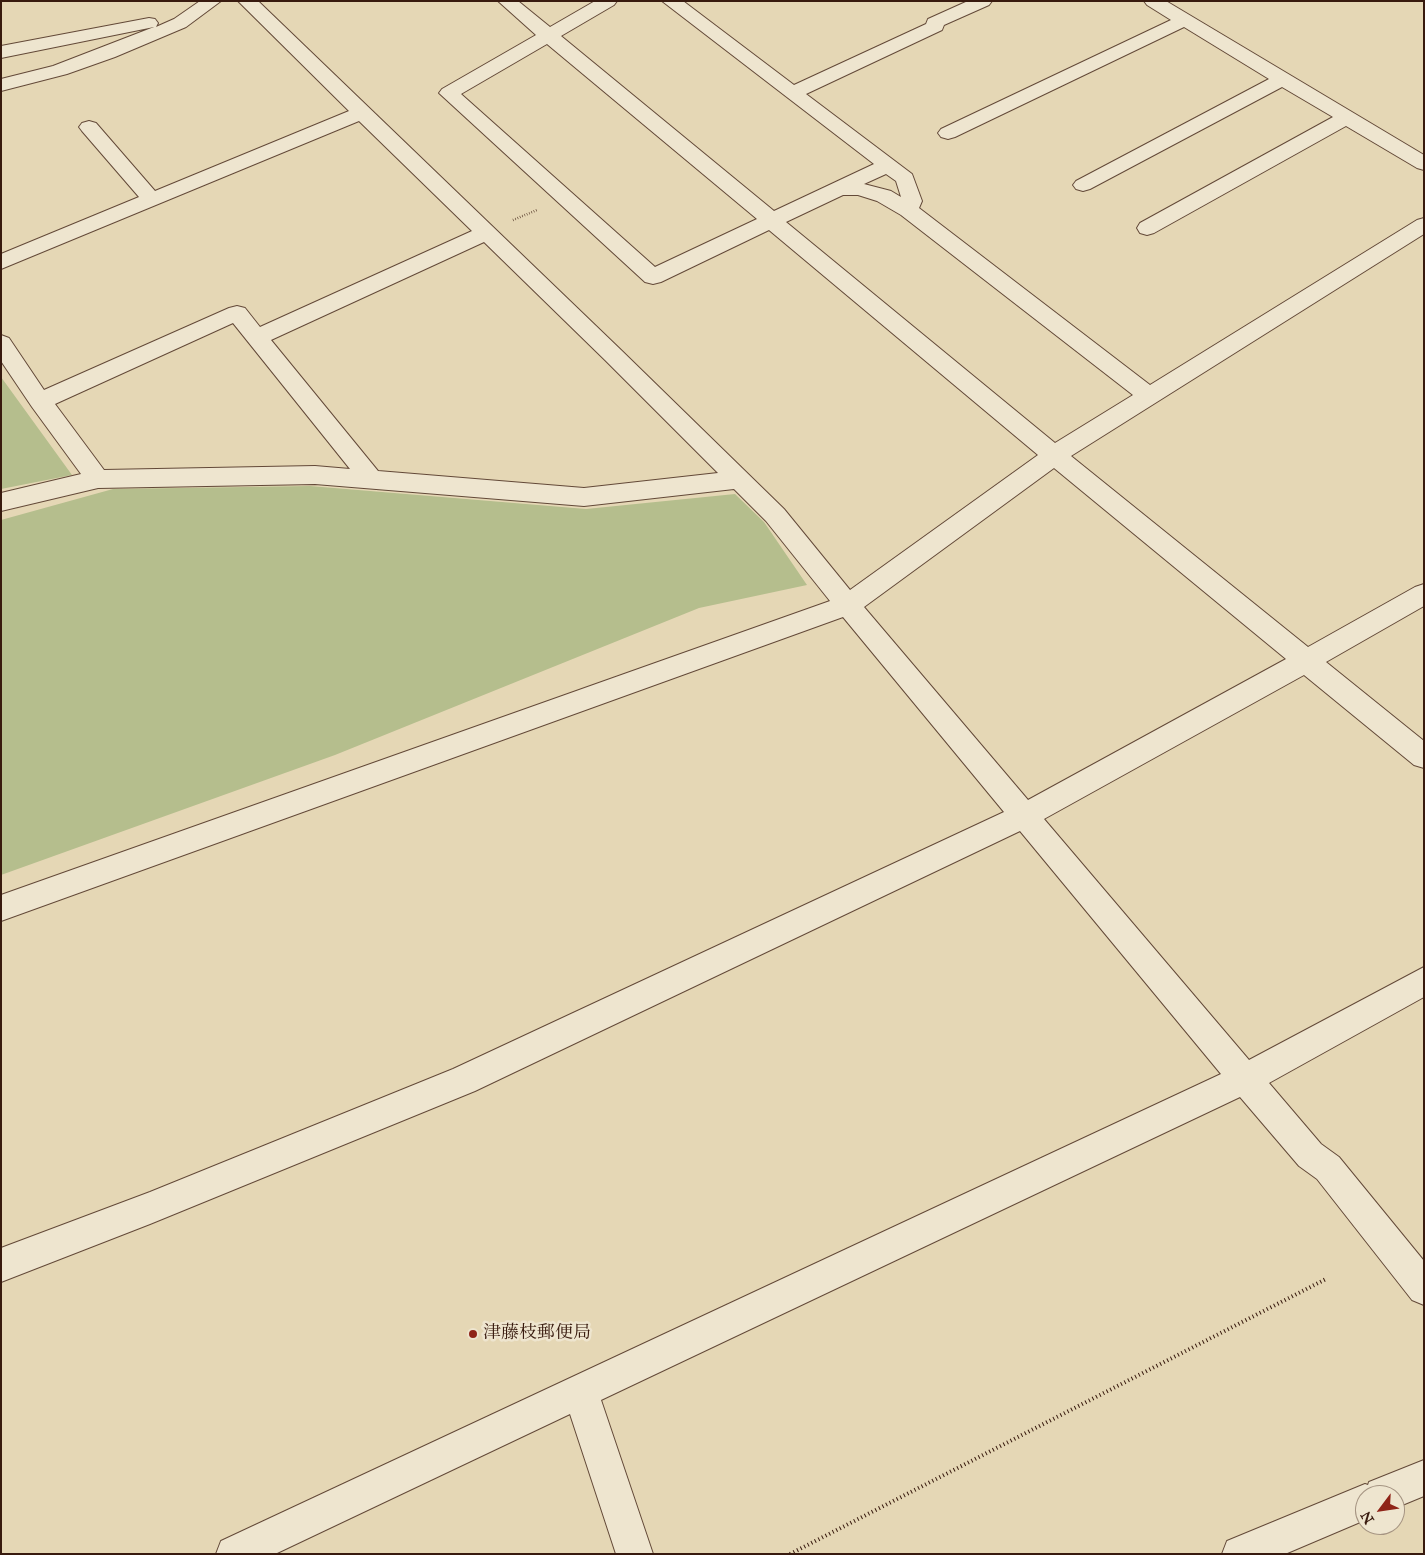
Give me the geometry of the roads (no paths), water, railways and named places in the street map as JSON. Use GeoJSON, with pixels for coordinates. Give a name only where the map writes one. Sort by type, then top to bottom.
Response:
{"type":"FeatureCollection","features":[{"type":"Feature","properties":{"kind":"street"},"geometry":{"type":"LineString","coordinates":[[1,85],[60,70],[108,53],[180,23],[212,1]]}},
{"type":"Feature","properties":{"kind":"street"},"geometry":{"type":"LineString","coordinates":[[247,1],[775,516],[1245,1079],[1310,1154],[1328,1168],[1424,1288]]}},
{"type":"Feature","properties":{"kind":"street"},"geometry":{"type":"LineString","coordinates":[[608,1],[448,93],[653,277],[888,165]]}},
{"type":"Feature","properties":{"kind":"street"},"geometry":{"type":"LineString","coordinates":[[671,1],[905,178],[912,202],[908,210]]}},
{"type":"Feature","properties":{"kind":"street"},"geometry":{"type":"LineString","coordinates":[[792,93],[936,26],[934,23],[983,1]]}},
{"type":"Feature","properties":{"kind":"street"},"geometry":{"type":"LineString","coordinates":[[1153,1],[1424,164]]}},
{"type":"Feature","properties":{"kind":"street"},"geometry":{"type":"LineString","coordinates":[[515,3],[549,35],[1054,455],[1424,756]]}},
{"type":"Feature","properties":{"kind":"street"},"geometry":{"type":"LineString","coordinates":[[1,52],[194,14]]}},
{"type":"Feature","properties":{"kind":"street"},"geometry":{"type":"LineString","coordinates":[[948,133],[1185,20]]}},
{"type":"Feature","properties":{"kind":"street"},"geometry":{"type":"LineString","coordinates":[[1083,185],[1282,79]]}},
{"type":"Feature","properties":{"kind":"street"},"geometry":{"type":"LineString","coordinates":[[1,262],[361,113]]}},
{"type":"Feature","properties":{"kind":"street"},"geometry":{"type":"LineString","coordinates":[[1147,228],[1346,118]]}},
{"type":"Feature","properties":{"kind":"street"},"geometry":{"type":"LineString","coordinates":[[89,127],[152,200]]}},
{"type":"Feature","properties":{"kind":"street"},"geometry":{"type":"LineString","coordinates":[[839,188],[858,189],[884,196],[908,210],[1149,396]]}},
{"type":"Feature","properties":{"kind":"street"},"geometry":{"type":"LineString","coordinates":[[1,908],[848,605],[1054,455],[1424,226]]}},
{"type":"Feature","properties":{"kind":"street"},"geometry":{"type":"LineString","coordinates":[[257,338],[485,233]]}},
{"type":"Feature","properties":{"kind":"street"},"geometry":{"type":"LineString","coordinates":[[40,401],[237,313],[371,479]]}},
{"type":"Feature","properties":{"kind":"street"},"geometry":{"type":"LineString","coordinates":[[1,343],[40,401],[98,479]]}},
{"type":"Feature","properties":{"kind":"street"},"geometry":{"type":"LineString","coordinates":[[1,502],[98,479],[316,475],[584,497],[737,480]]}},
{"type":"Feature","properties":{"kind":"street"},"geometry":{"type":"LineString","coordinates":[[1,1265],[150,1208],[464,1080],[1024,816],[1424,594]]}},
{"type":"Feature","properties":{"kind":"street"},"geometry":{"type":"LineString","coordinates":[[234,1554],[1245,1079],[1424,981]]}},
{"type":"Feature","properties":{"kind":"street"},"geometry":{"type":"LineString","coordinates":[[580,1392],[635,1554]]}},
{"type":"Feature","properties":{"kind":"street"},"geometry":{"type":"LineString","coordinates":[[1405,1486],[1424,1478]]}},
{"type":"Feature","properties":{"kind":"street"},"geometry":{"type":"LineString","coordinates":[[1240,1554],[1355,1506]]}},
{"type":"Feature","properties":{"kind":"place","name":"津藤枝郵便局"},"geometry":{"type":"Point","coordinates":[473,1334]}}]}
